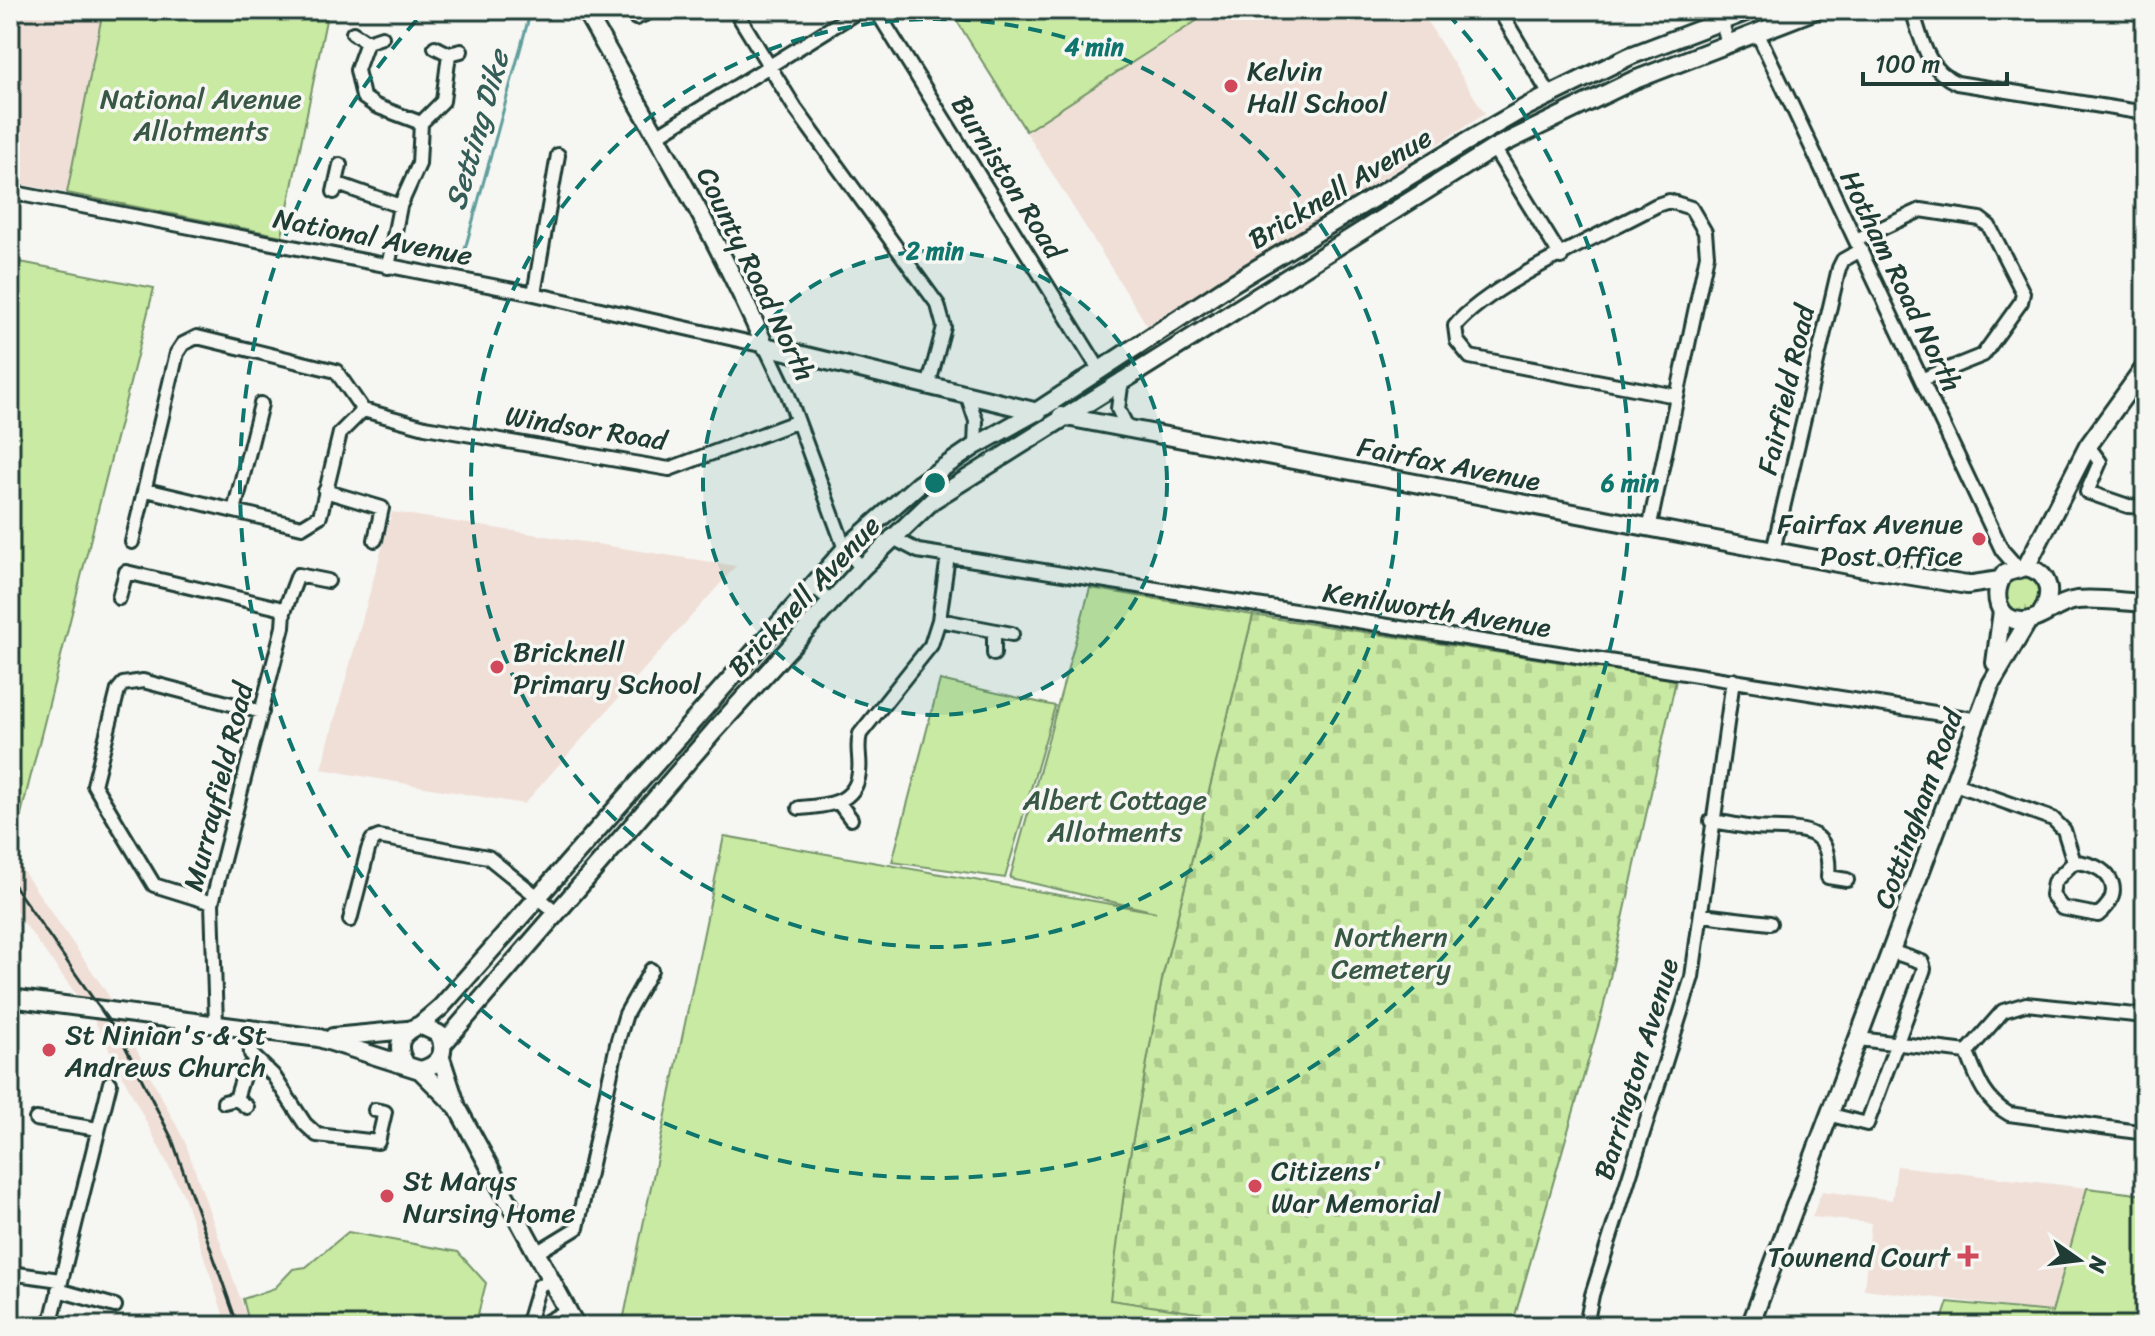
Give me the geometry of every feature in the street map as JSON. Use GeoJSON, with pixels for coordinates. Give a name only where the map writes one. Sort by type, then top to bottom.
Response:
{"type":"FeatureCollection","features":[{"type":"Feature","properties":{"kind":"street","name":"County Road North"},"geometry":{"type":"LineString","coordinates":[[585,10],[658,135],[754,322],[787,392],[845,549],[862,568]]}},
{"type":"Feature","properties":{"kind":"street"},"geometry":{"type":"LineString","coordinates":[[636,18],[654,10]]}},
{"type":"Feature","properties":{"kind":"street"},"geometry":{"type":"LineString","coordinates":[[735,10],[769,68],[943,315],[944,327],[928,387]]}},
{"type":"Feature","properties":{"kind":"street"},"geometry":{"type":"LineString","coordinates":[[658,135],[860,10]]}},
{"type":"Feature","properties":{"kind":"street","name":"Burniston Road"},"geometry":{"type":"LineString","coordinates":[[876,10],[1099,369]]}},
{"type":"Feature","properties":{"kind":"street"},"geometry":{"type":"LineString","coordinates":[[1499,10],[1550,95]]}},
{"type":"Feature","properties":{"kind":"street","name":"Bricknell Avenue"},"geometry":{"type":"LineString","coordinates":[[413,1027],[441,1007],[845,549],[919,484],[1099,369],[1550,95],[1719,16],[1751,10]]}},
{"type":"Feature","properties":{"kind":"street","name":"Bricknell Avenue"},"geometry":{"type":"LineString","coordinates":[[442,1051],[555,911],[703,744],[891,537],[933,500],[1494,148],[1632,81],[1757,32],[1776,17],[1816,10]]}},
{"type":"Feature","properties":{"kind":"street"},"geometry":{"type":"LineString","coordinates":[[1912,10],[1928,59],[1941,76],[1957,83],[2145,113]]}},
{"type":"Feature","properties":{"kind":"street"},"geometry":{"type":"LineString","coordinates":[[1719,16],[1728,43]]}},
{"type":"Feature","properties":{"kind":"street","name":"Hotham Road North"},"geometry":{"type":"LineString","coordinates":[[1757,32],[2012,572]]}},
{"type":"Feature","properties":{"kind":"street"},"geometry":{"type":"LineString","coordinates":[[353,33],[367,42]]}},
{"type":"Feature","properties":{"kind":"street"},"geometry":{"type":"LineString","coordinates":[[367,42],[382,37]]}},
{"type":"Feature","properties":{"kind":"street"},"geometry":{"type":"LineString","coordinates":[[367,42],[357,70],[363,97],[376,106],[421,123]]}},
{"type":"Feature","properties":{"kind":"street"},"geometry":{"type":"LineString","coordinates":[[388,267],[400,206],[415,178],[421,123],[443,101],[455,52],[435,47]]}},
{"type":"Feature","properties":{"kind":"street"},"geometry":{"type":"LineString","coordinates":[[1494,148],[1561,257]]}},
{"type":"Feature","properties":{"kind":"street"},"geometry":{"type":"LineString","coordinates":[[534,294],[558,155]]}},
{"type":"Feature","properties":{"kind":"street"},"geometry":{"type":"LineString","coordinates":[[340,165],[336,188],[400,206]]}},
{"type":"Feature","properties":{"kind":"street"},"geometry":{"type":"LineString","coordinates":[[1398,185],[1410,203]]}},
{"type":"Feature","properties":{"kind":"street","name":"National Avenue"},"geometry":{"type":"LineString","coordinates":[[10,192],[534,294],[1063,417]]}},
{"type":"Feature","properties":{"kind":"street"},"geometry":{"type":"LineString","coordinates":[[1649,529],[1707,255],[1705,232],[1691,208],[1669,201],[1657,205],[1468,310],[1455,326],[1457,341],[1465,354],[1676,396]]}},
{"type":"Feature","properties":{"kind":"street"},"geometry":{"type":"LineString","coordinates":[[1859,245],[1921,210],[1980,219],[1989,226],[2023,293],[2021,302],[1983,355],[1923,379]]}},
{"type":"Feature","properties":{"kind":"street","name":"Fairfield Road"},"geometry":{"type":"LineString","coordinates":[[1773,551],[1839,268],[1859,245]]}},
{"type":"Feature","properties":{"kind":"street"},"geometry":{"type":"LineString","coordinates":[[726,337],[754,322]]}},
{"type":"Feature","properties":{"kind":"street"},"geometry":{"type":"LineString","coordinates":[[187,325],[191,339]]}},
{"type":"Feature","properties":{"kind":"street"},"geometry":{"type":"LineString","coordinates":[[146,490],[302,527],[320,516],[340,433],[363,410],[336,371],[191,339]]}},
{"type":"Feature","properties":{"kind":"street"},"geometry":{"type":"LineString","coordinates":[[132,542],[177,353],[191,339]]}},
{"type":"Feature","properties":{"kind":"street"},"geometry":{"type":"LineString","coordinates":[[2145,367],[2138,390],[2088,446],[2051,520],[1996,592],[2000,608],[2013,620],[2034,618],[2075,600],[2145,603]]}},
{"type":"Feature","properties":{"kind":"street"},"geometry":{"type":"LineString","coordinates":[[1122,379],[1118,409],[1128,429]]}},
{"type":"Feature","properties":{"kind":"street"},"geometry":{"type":"LineString","coordinates":[[968,397],[976,421],[975,446]]}},
{"type":"Feature","properties":{"kind":"street"},"geometry":{"type":"LineString","coordinates":[[234,511],[261,404]]}},
{"type":"Feature","properties":{"kind":"street","name":"Windsor Road"},"geometry":{"type":"LineString","coordinates":[[363,410],[425,427],[669,469],[796,422]]}},
{"type":"Feature","properties":{"kind":"street","name":"Fairfax Avenue"},"geometry":{"type":"LineString","coordinates":[[1063,417],[1649,529],[1967,585],[2000,608]]}},
{"type":"Feature","properties":{"kind":"street"},"geometry":{"type":"LineString","coordinates":[[2088,446],[2100,462],[2087,492],[2128,506],[2145,507]]}},
{"type":"Feature","properties":{"kind":"street"},"geometry":{"type":"LineString","coordinates":[[919,484],[933,500]]}},
{"type":"Feature","properties":{"kind":"street"},"geometry":{"type":"LineString","coordinates":[[325,491],[382,508],[375,540]]}},
{"type":"Feature","properties":{"kind":"street"},"geometry":{"type":"LineString","coordinates":[[2034,618],[2049,601],[2045,580],[2051,520]]}},
{"type":"Feature","properties":{"kind":"street","name":"Kenilworth Avenue"},"geometry":{"type":"LineString","coordinates":[[891,537],[918,551],[1979,720]]}},
{"type":"Feature","properties":{"kind":"street"},"geometry":{"type":"LineString","coordinates":[[799,808],[839,803],[854,789],[859,772],[857,744],[875,712],[931,645],[939,620],[948,556]]}},
{"type":"Feature","properties":{"kind":"street"},"geometry":{"type":"LineString","coordinates":[[119,598],[126,572],[279,608],[284,612]]}},
{"type":"Feature","properties":{"kind":"street"},"geometry":{"type":"LineString","coordinates":[[2012,572],[2045,580],[2075,600]]}},
{"type":"Feature","properties":{"kind":"street","name":"Fairfax Avenue"},"geometry":{"type":"LineString","coordinates":[[1967,585],[2012,572]]}},
{"type":"Feature","properties":{"kind":"street","name":"Murrayfield Road"},"geometry":{"type":"LineString","coordinates":[[216,1024],[212,903],[262,712],[284,612],[298,575],[328,581]]}},
{"type":"Feature","properties":{"kind":"street"},"geometry":{"type":"LineString","coordinates":[[813,586],[832,602]]}},
{"type":"Feature","properties":{"kind":"street","name":"Cottingham Road"},"geometry":{"type":"LineString","coordinates":[[1750,1326],[1979,720],[1991,684],[2000,608]]}},
{"type":"Feature","properties":{"kind":"street","name":"Cottingham Road"},"geometry":{"type":"LineString","coordinates":[[1991,684],[2034,618]]}},
{"type":"Feature","properties":{"kind":"street"},"geometry":{"type":"LineString","coordinates":[[939,620],[1012,634]]}},
{"type":"Feature","properties":{"kind":"street"},"geometry":{"type":"LineString","coordinates":[[994,632],[994,654]]}},
{"type":"Feature","properties":{"kind":"street","name":"Barrington Avenue"},"geometry":{"type":"LineString","coordinates":[[1586,1326],[1592,1295],[1687,999],[1702,915],[1711,821],[1733,680]]}},
{"type":"Feature","properties":{"kind":"street"},"geometry":{"type":"LineString","coordinates":[[212,903],[154,885],[94,785],[118,690],[123,684],[143,681],[262,712]]}},
{"type":"Feature","properties":{"kind":"street"},"geometry":{"type":"LineString","coordinates":[[686,728],[703,744]]}},
{"type":"Feature","properties":{"kind":"street"},"geometry":{"type":"LineString","coordinates":[[842,743],[857,744]]}},
{"type":"Feature","properties":{"kind":"street"},"geometry":{"type":"LineString","coordinates":[[1955,784],[2053,819],[2064,830],[2074,862]]}},
{"type":"Feature","properties":{"kind":"street"},"geometry":{"type":"LineString","coordinates":[[839,803],[851,819]]}},
{"type":"Feature","properties":{"kind":"street"},"geometry":{"type":"LineString","coordinates":[[1711,821],[1809,831],[1824,843],[1829,855],[1828,877],[1847,880]]}},
{"type":"Feature","properties":{"kind":"street"},"geometry":{"type":"LineString","coordinates":[[350,920],[368,850],[372,840],[379,837],[488,857],[555,911]]}},
{"type":"Feature","properties":{"kind":"street"},"geometry":{"type":"LineString","coordinates":[[2074,862],[2105,870],[2112,877],[2114,887],[2106,909],[2098,915],[2062,908],[2052,895],[2054,882],[2074,862]]}},
{"type":"Feature","properties":{"kind":"street"},"geometry":{"type":"LineString","coordinates":[[1702,915],[1770,923]]}},
{"type":"Feature","properties":{"kind":"street","name":"Cottingham Road"},"geometry":{"type":"LineString","coordinates":[[1831,1115],[1867,1124],[1897,1046],[1924,969],[1922,962],[1893,952]]}},
{"type":"Feature","properties":{"kind":"street"},"geometry":{"type":"LineString","coordinates":[[536,1253],[577,1228],[618,1040],[626,1014],[651,970]]}},
{"type":"Feature","properties":{"kind":"street"},"geometry":{"type":"LineString","coordinates":[[10,998],[319,1038],[412,1066],[432,1067],[442,1051]]}},
{"type":"Feature","properties":{"kind":"street"},"geometry":{"type":"LineString","coordinates":[[1967,1052],[2003,1011],[2026,1004],[2145,1016]]}},
{"type":"Feature","properties":{"kind":"street"},"geometry":{"type":"LineString","coordinates":[[249,1027],[248,1047],[256,1061],[273,1075],[305,1124],[317,1135],[378,1142],[385,1112],[375,1110]]}},
{"type":"Feature","properties":{"kind":"street"},"geometry":{"type":"LineString","coordinates":[[319,1038],[413,1027],[439,1034],[457,1107],[565,1312],[576,1326]]}},
{"type":"Feature","properties":{"kind":"street"},"geometry":{"type":"LineString","coordinates":[[413,1027],[400,1039],[399,1054],[457,1107]]}},
{"type":"Feature","properties":{"kind":"street"},"geometry":{"type":"LineString","coordinates":[[1859,1039],[1897,1046],[1967,1052]]}},
{"type":"Feature","properties":{"kind":"street"},"geometry":{"type":"LineString","coordinates":[[1967,1052],[1979,1082],[1993,1105],[2009,1114],[2145,1133]]}},
{"type":"Feature","properties":{"kind":"street"},"geometry":{"type":"LineString","coordinates":[[235,1102],[244,1073],[256,1061]]}},
{"type":"Feature","properties":{"kind":"street"},"geometry":{"type":"LineString","coordinates":[[50,1326],[110,1083]]}},
{"type":"Feature","properties":{"kind":"street"},"geometry":{"type":"LineString","coordinates":[[36,1119],[98,1129]]}},
{"type":"Feature","properties":{"kind":"street"},"geometry":{"type":"LineString","coordinates":[[10,1273],[59,1285],[115,1306]]}},
{"type":"Feature","properties":{"kind":"street"},"geometry":{"type":"LineString","coordinates":[[527,1326],[539,1286],[550,1279]]}},
{"type":"Feature","properties":{"kind":"street"},"geometry":{"type":"LineString","coordinates":[[539,1326],[565,1312]]}},
{"type":"Feature","properties":{"kind":"shaded area"},"geometry":{"type":"Polygon","coordinates":[[[10,10],[103,10],[67,193],[10,182],[10,10]]]}},
{"type":"Feature","properties":{"kind":"shaded area"},"geometry":{"type":"Polygon","coordinates":[[[950,10],[1420,10],[1485,114],[1148,327],[950,10]]]}},
{"type":"Feature","properties":{"kind":"shaded area","name":"Bricknell Primary School"},"geometry":{"type":"Polygon","coordinates":[[[392,512],[736,566],[524,804],[321,769],[392,512]]]}},
{"type":"Feature","properties":{"kind":"shaded area"},"geometry":{"type":"Polygon","coordinates":[[[10,852],[107,993],[185,1142],[250,1326],[227,1326],[184,1196],[92,1016],[10,904],[10,852]]]}},
{"type":"Feature","properties":{"kind":"shaded area","name":"Townend Court"},"geometry":{"type":"Polygon","coordinates":[[[1897,1166],[2087,1188],[2052,1312],[1864,1289],[1871,1223],[1812,1217],[1822,1191],[1892,1200],[1897,1166]]]}},
{"type":"Feature","properties":{"kind":"green space","name":"National Avenue Allotments"},"geometry":{"type":"Polygon","coordinates":[[[103,10],[328,10],[282,236],[67,193],[103,10]]]}},
{"type":"Feature","properties":{"kind":"green space"},"geometry":{"type":"Polygon","coordinates":[[[950,10],[1200,10],[1204,16],[1026,131],[950,10]]]}},
{"type":"Feature","properties":{"kind":"green space"},"geometry":{"type":"Polygon","coordinates":[[[10,260],[154,288],[11,854],[10,852],[10,260]]]}},
{"type":"Feature","properties":{"kind":"green space"},"geometry":{"type":"Polygon","coordinates":[[[2024,572],[2041,582],[2040,608],[2022,616],[2005,606],[2006,580],[2024,572]]]}},
{"type":"Feature","properties":{"kind":"green space","name":"Albert Cottage Allotments"},"geometry":{"type":"Polygon","coordinates":[[[1090,588],[1253,615],[1163,974],[1126,1177],[1110,1300],[1224,1317],[1223,1326],[622,1326],[724,836],[1156,912],[1010,878],[1090,588]]]}},
{"type":"Feature","properties":{"kind":"green space","name":"Northern Cemetery"},"geometry":{"type":"Polygon","coordinates":[[[1253,615],[1676,680],[1603,1009],[1512,1326],[1223,1326],[1224,1317],[1109,1300],[1126,1177],[1163,974],[1253,615]]]}},
{"type":"Feature","properties":{"kind":"green space"},"geometry":{"type":"Polygon","coordinates":[[[940,680],[1055,706],[1005,878],[892,862],[940,680]]]}},
{"type":"Feature","properties":{"kind":"green space"},"geometry":{"type":"Polygon","coordinates":[[[2087,1188],[2145,1195],[2145,1326],[1940,1326],[1948,1302],[2052,1312],[2087,1188]]]}},
{"type":"Feature","properties":{"kind":"green space"},"geometry":{"type":"Polygon","coordinates":[[[348,1232],[458,1252],[486,1283],[475,1326],[250,1326],[243,1299],[275,1288],[293,1269],[306,1267],[348,1232]]]}},
{"type":"Feature","properties":{"kind":"waterway","name":"Setting Dike"},"geometry":{"type":"LineString","coordinates":[[462,260],[531,10]]}},
{"type":"Feature","properties":{"kind":"railway"},"geometry":{"type":"LineString","coordinates":[[10,880],[122,1040],[172,1139],[238,1326]]}},
{"type":"Feature","properties":{"kind":"place","name":"Kelvin Hall School"},"geometry":{"type":"Point","coordinates":[1231,86]}},
{"type":"Feature","properties":{"kind":"place","name":"Fairfax Avenue Post Office"},"geometry":{"type":"Point","coordinates":[1979,539]}},
{"type":"Feature","properties":{"kind":"place","name":"Bricknell Primary School"},"geometry":{"type":"Point","coordinates":[497,667]}},
{"type":"Feature","properties":{"kind":"place","name":"St Ninian's & St Andrews Church"},"geometry":{"type":"Point","coordinates":[49,1050]}},
{"type":"Feature","properties":{"kind":"place","name":"Citizens' War Memorial"},"geometry":{"type":"Point","coordinates":[1255,1186]}},
{"type":"Feature","properties":{"kind":"place","name":"St Marys Nursing Home"},"geometry":{"type":"Point","coordinates":[387,1196]}},
{"type":"Feature","properties":{"kind":"place","name":"Townend Court"},"geometry":{"type":"Point","coordinates":[1968,1256]}}]}
